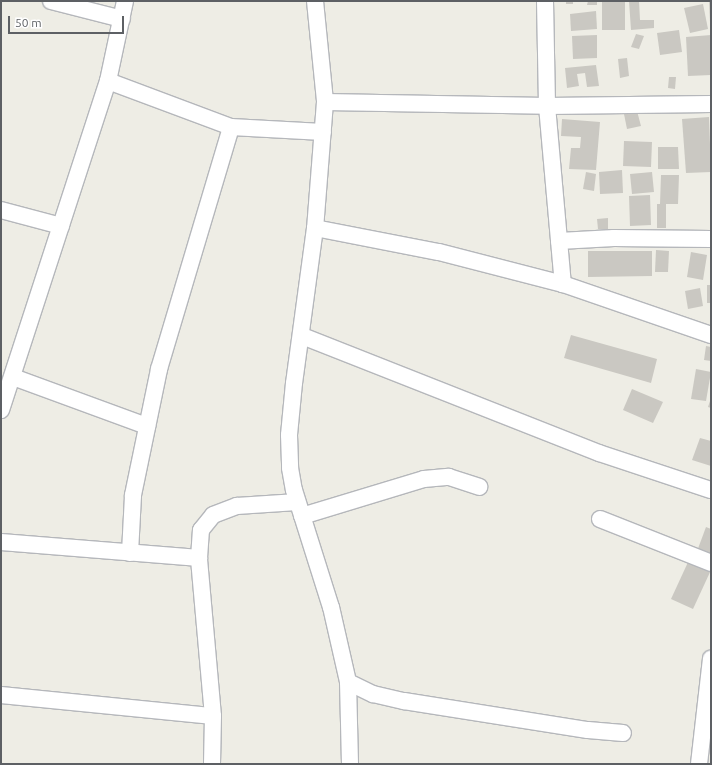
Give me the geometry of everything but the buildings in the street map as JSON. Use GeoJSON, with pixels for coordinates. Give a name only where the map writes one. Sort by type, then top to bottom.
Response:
{"type":"FeatureCollection","features":[{"type":"Feature","properties":{"kind":"street"},"geometry":{"type":"LineString","coordinates":[[51,1],[122,19]]}},
{"type":"Feature","properties":{"kind":"street"},"geometry":{"type":"LineString","coordinates":[[1,410],[13,377],[108,81],[125,1]]}},
{"type":"Feature","properties":{"kind":"street"},"geometry":{"type":"LineString","coordinates":[[315,1],[325,102],[315,228],[302,336],[294,383],[290,435],[290,468],[300,509],[331,607],[348,682],[350,764]]}},
{"type":"Feature","properties":{"kind":"street"},"geometry":{"type":"LineString","coordinates":[[545,1],[547,106],[563,284]]}},
{"type":"Feature","properties":{"kind":"street"},"geometry":{"type":"LineString","coordinates":[[108,81],[231,127],[322,132]]}},
{"type":"Feature","properties":{"kind":"street"},"geometry":{"type":"LineString","coordinates":[[325,102],[547,106],[711,104]]}},
{"type":"Feature","properties":{"kind":"street"},"geometry":{"type":"LineString","coordinates":[[130,553],[134,495],[159,369],[231,127]]}},
{"type":"Feature","properties":{"kind":"street"},"geometry":{"type":"LineString","coordinates":[[1,210],[61,226]]}},
{"type":"Feature","properties":{"kind":"street"},"geometry":{"type":"LineString","coordinates":[[315,228],[439,252],[563,284],[711,335]]}},
{"type":"Feature","properties":{"kind":"street"},"geometry":{"type":"LineString","coordinates":[[559,241],[614,238],[711,238]]}},
{"type":"Feature","properties":{"kind":"street"},"geometry":{"type":"LineString","coordinates":[[302,336],[599,453],[711,490]]}},
{"type":"Feature","properties":{"kind":"street"},"geometry":{"type":"LineString","coordinates":[[13,377],[147,426]]}},
{"type":"Feature","properties":{"kind":"street"},"geometry":{"type":"LineString","coordinates":[[212,764],[213,716],[199,558],[201,530],[214,515],[237,506],[300,509],[424,479],[449,477],[479,487]]}},
{"type":"Feature","properties":{"kind":"street"},"geometry":{"type":"LineString","coordinates":[[600,520],[711,564]]}},
{"type":"Feature","properties":{"kind":"street"},"geometry":{"type":"LineString","coordinates":[[1,542],[199,558]]}},
{"type":"Feature","properties":{"kind":"street"},"geometry":{"type":"LineString","coordinates":[[699,764],[711,659]]}},
{"type":"Feature","properties":{"kind":"street"},"geometry":{"type":"LineString","coordinates":[[348,682],[373,694],[404,701],[588,730],[623,733]]}},
{"type":"Feature","properties":{"kind":"street"},"geometry":{"type":"LineString","coordinates":[[1,695],[213,716]]}}]}
